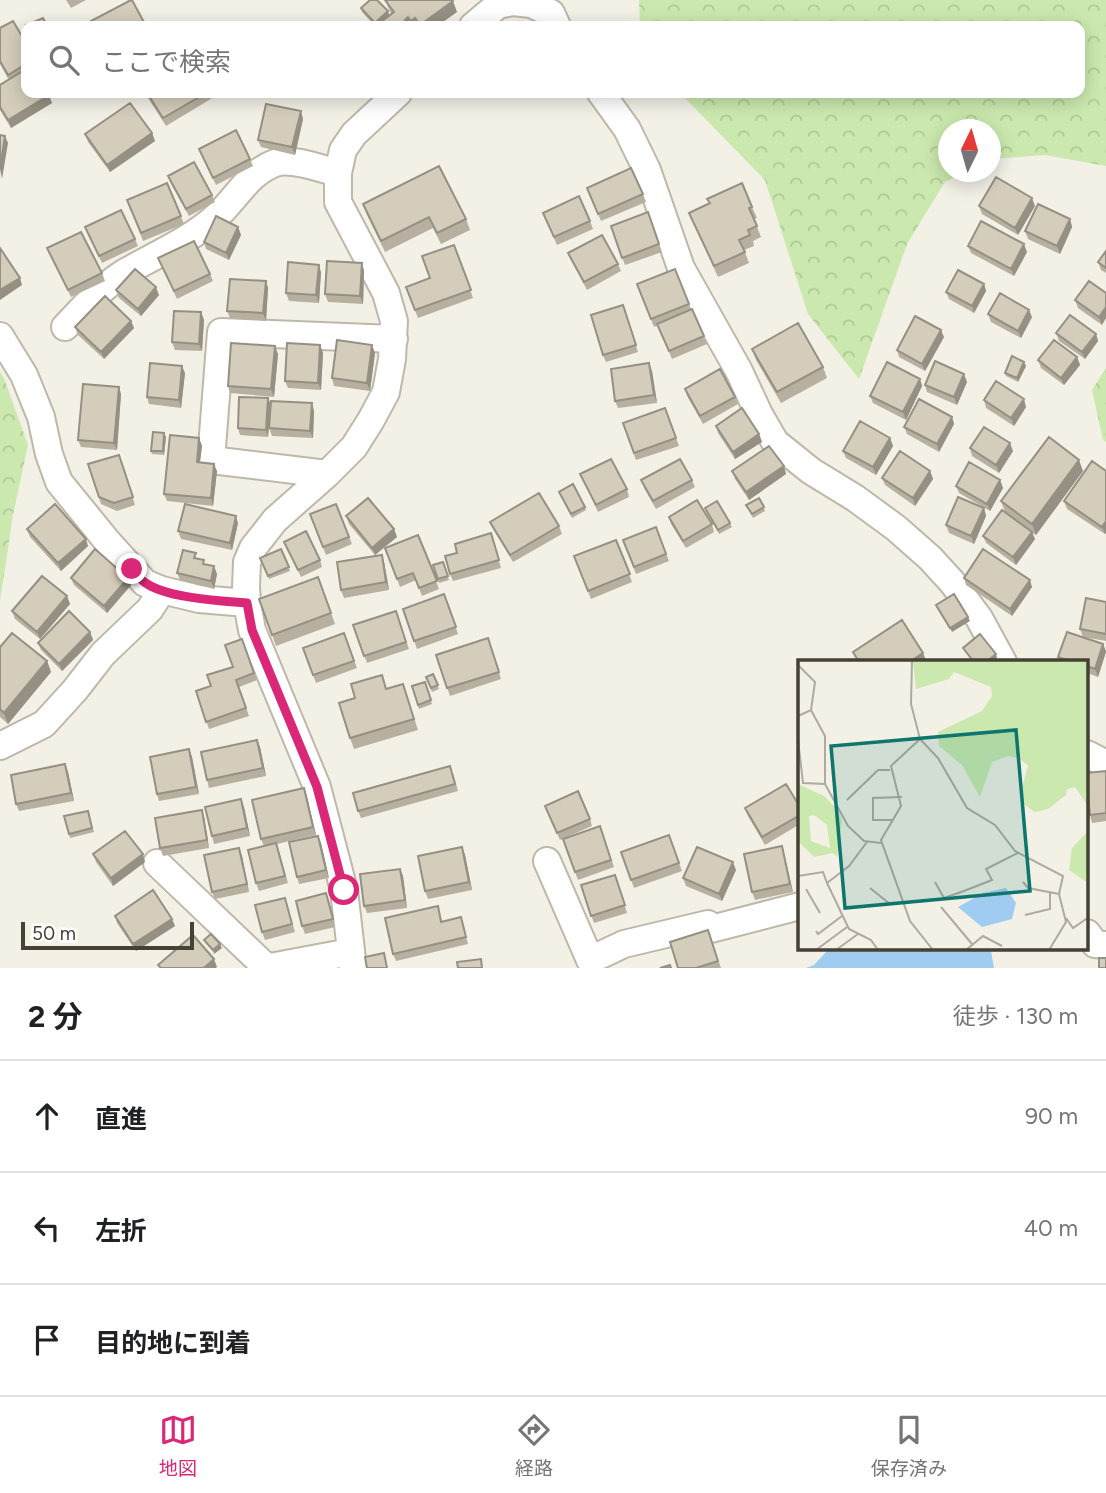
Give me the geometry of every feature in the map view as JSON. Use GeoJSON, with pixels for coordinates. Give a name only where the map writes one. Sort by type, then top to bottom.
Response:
{"type":"FeatureCollection","features":[{"type":"Feature","properties":{"kind":"street"},"geometry":{"type":"LineString","coordinates":[[479,21],[498,5],[513,2],[531,2],[551,13],[555,21]]}},
{"type":"Feature","properties":{"kind":"street"},"geometry":{"type":"LineString","coordinates":[[157,863],[265,967],[351,960],[344,890],[317,787],[252,630],[247,603],[247,562],[253,548],[275,520],[354,447],[386,392],[394,340],[394,321],[386,293],[338,202],[338,173],[343,150],[354,134],[393,98]]}},
{"type":"Feature","properties":{"kind":"street"},"geometry":{"type":"LineString","coordinates":[[605,98],[627,129],[647,170],[681,268],[775,442],[811,471],[896,528],[930,558],[979,618],[1002,660]]}},
{"type":"Feature","properties":{"kind":"street"},"geometry":{"type":"LineString","coordinates":[[65,327],[96,295],[122,275],[194,233],[217,216],[246,182],[265,167],[278,161],[295,162],[338,173]]}},
{"type":"Feature","properties":{"kind":"street"},"geometry":{"type":"LineString","coordinates":[[327,474],[211,460],[221,332],[394,340]]}},
{"type":"Feature","properties":{"kind":"street"},"geometry":{"type":"LineString","coordinates":[[0,335],[24,375],[41,417],[48,454],[59,482],[145,583],[200,599],[247,603]]}},
{"type":"Feature","properties":{"kind":"street"},"geometry":{"type":"LineString","coordinates":[[0,746],[44,724],[75,690],[103,653],[150,609],[162,590]]}},
{"type":"Feature","properties":{"kind":"street"},"geometry":{"type":"LineString","coordinates":[[1088,755],[1106,764]]}},
{"type":"Feature","properties":{"kind":"street"},"geometry":{"type":"LineString","coordinates":[[547,861],[590,960],[624,944],[708,924],[711,929],[798,907]]}},
{"type":"Feature","properties":{"kind":"street"},"geometry":{"type":"LineString","coordinates":[[1088,934],[1095,944],[1106,945]]}},
{"type":"Feature","properties":{"kind":"green space"},"geometry":{"type":"Polygon","coordinates":[[[639,0],[1106,0],[1106,166],[1045,155],[1001,158],[1001,119],[938,119],[938,182],[945,182],[907,244],[859,379],[808,314],[765,180],[685,98],[1085,98],[1085,21],[640,21],[639,0]]]}},
{"type":"Feature","properties":{"kind":"green space"},"geometry":{"type":"Polygon","coordinates":[[[1106,368],[1106,442],[1103,440],[1092,390],[1106,368]]]}},
{"type":"Feature","properties":{"kind":"green space"},"geometry":{"type":"Polygon","coordinates":[[[0,372],[28,445],[13,515],[0,601],[0,372]]]}},
{"type":"Feature","properties":{"kind":"water"},"geometry":{"type":"Polygon","coordinates":[[[990,950],[994,968],[806,968],[814,965],[827,951],[990,950]]]}},
{"type":"Feature","properties":{"kind":"building"},"geometry":{"type":"Polygon","coordinates":[[[132,0],[143,21],[91,21],[132,0]]]}},
{"type":"Feature","properties":{"kind":"building"},"geometry":{"type":"Polygon","coordinates":[[[370,0],[377,0],[388,11],[377,21],[373,21],[361,8],[370,0]]]}},
{"type":"Feature","properties":{"kind":"building"},"geometry":{"type":"Polygon","coordinates":[[[385,0],[453,1],[426,21],[417,21],[415,18],[411,21],[408,17],[406,21],[382,21],[394,12],[385,0]]]}},
{"type":"Feature","properties":{"kind":"building"},"geometry":{"type":"Polygon","coordinates":[[[13,21],[21,35],[21,67],[8,75],[0,61],[0,28],[13,21]]]}},
{"type":"Feature","properties":{"kind":"building"},"geometry":{"type":"Polygon","coordinates":[[[21,72],[21,98],[44,98],[8,120],[0,107],[0,85],[21,72]]]}},
{"type":"Feature","properties":{"kind":"building"},"geometry":{"type":"Polygon","coordinates":[[[150,98],[197,98],[163,118],[150,98]]]}},
{"type":"Feature","properties":{"kind":"building"},"geometry":{"type":"Polygon","coordinates":[[[130,103],[152,133],[107,165],[85,134],[130,103]]]}},
{"type":"Feature","properties":{"kind":"building"},"geometry":{"type":"Polygon","coordinates":[[[266,104],[301,111],[292,147],[258,140],[266,104]]]}},
{"type":"Feature","properties":{"kind":"building"},"geometry":{"type":"Polygon","coordinates":[[[236,130],[250,159],[213,178],[199,149],[236,130]]]}},
{"type":"Feature","properties":{"kind":"building"},"geometry":{"type":"Polygon","coordinates":[[[0,135],[5,136],[0,169],[0,135]]]}},
{"type":"Feature","properties":{"kind":"building"},"geometry":{"type":"Polygon","coordinates":[[[194,162],[212,195],[186,209],[168,176],[194,162]]]}},
{"type":"Feature","properties":{"kind":"building"},"geometry":{"type":"Polygon","coordinates":[[[439,166],[466,219],[437,233],[429,217],[381,241],[363,204],[439,166]]]}},
{"type":"Feature","properties":{"kind":"building"},"geometry":{"type":"Polygon","coordinates":[[[631,168],[643,194],[598,214],[587,188],[631,168]]]}},
{"type":"Feature","properties":{"kind":"building"},"geometry":{"type":"Polygon","coordinates":[[[1001,180],[1032,198],[1015,228],[979,206],[993,182],[1001,180]]]}},
{"type":"Feature","properties":{"kind":"building"},"geometry":{"type":"Polygon","coordinates":[[[167,183],[181,216],[141,233],[127,200],[167,183]]]}},
{"type":"Feature","properties":{"kind":"building"},"geometry":{"type":"Polygon","coordinates":[[[742,183],[757,226],[748,230],[750,235],[739,240],[745,252],[714,266],[689,213],[710,203],[707,199],[742,183]]]}},
{"type":"Feature","properties":{"kind":"building"},"geometry":{"type":"Polygon","coordinates":[[[579,196],[590,221],[554,237],[543,213],[579,196]]]}},
{"type":"Feature","properties":{"kind":"building"},"geometry":{"type":"Polygon","coordinates":[[[1038,204],[1070,219],[1057,246],[1025,231],[1038,204]]]}},
{"type":"Feature","properties":{"kind":"building"},"geometry":{"type":"Polygon","coordinates":[[[121,210],[135,239],[99,256],[85,227],[121,210]]]}},
{"type":"Feature","properties":{"kind":"building"},"geometry":{"type":"Polygon","coordinates":[[[648,212],[659,244],[622,258],[611,226],[648,212]]]}},
{"type":"Feature","properties":{"kind":"building"},"geometry":{"type":"Polygon","coordinates":[[[216,216],[238,227],[226,253],[204,242],[216,216]]]}},
{"type":"Feature","properties":{"kind":"building"},"geometry":{"type":"Polygon","coordinates":[[[981,221],[1024,244],[1011,269],[968,246],[981,221]]]}},
{"type":"Feature","properties":{"kind":"building"},"geometry":{"type":"Polygon","coordinates":[[[81,232],[102,273],[68,290],[47,248],[81,232]]]}},
{"type":"Feature","properties":{"kind":"building"},"geometry":{"type":"Polygon","coordinates":[[[602,235],[618,264],[584,282],[568,253],[602,235]]]}},
{"type":"Feature","properties":{"kind":"building"},"geometry":{"type":"Polygon","coordinates":[[[194,241],[210,274],[174,291],[158,258],[194,241]]]}},
{"type":"Feature","properties":{"kind":"building"},"geometry":{"type":"Polygon","coordinates":[[[454,245],[471,290],[415,310],[406,287],[430,278],[422,256],[454,245]]]}},
{"type":"Feature","properties":{"kind":"building"},"geometry":{"type":"Polygon","coordinates":[[[0,248],[20,278],[0,290],[0,248]]]}},
{"type":"Feature","properties":{"kind":"building"},"geometry":{"type":"Polygon","coordinates":[[[1106,251],[1106,268],[1098,262],[1106,251]]]}},
{"type":"Feature","properties":{"kind":"building"},"geometry":{"type":"Polygon","coordinates":[[[327,261],[362,263],[360,296],[325,294],[327,261]]]}},
{"type":"Feature","properties":{"kind":"building"},"geometry":{"type":"Polygon","coordinates":[[[288,262],[319,265],[316,295],[286,293],[288,262]]]}},
{"type":"Feature","properties":{"kind":"building"},"geometry":{"type":"Polygon","coordinates":[[[135,269],[156,287],[138,309],[116,290],[135,269]]]}},
{"type":"Feature","properties":{"kind":"building"},"geometry":{"type":"Polygon","coordinates":[[[675,269],[689,304],[651,319],[637,284],[675,269]]]}},
{"type":"Feature","properties":{"kind":"building"},"geometry":{"type":"Polygon","coordinates":[[[958,270],[984,284],[972,306],[946,292],[958,270]]]}},
{"type":"Feature","properties":{"kind":"building"},"geometry":{"type":"Polygon","coordinates":[[[230,279],[266,281],[263,313],[227,311],[230,279]]]}},
{"type":"Feature","properties":{"kind":"building"},"geometry":{"type":"Polygon","coordinates":[[[1089,281],[1106,293],[1106,307],[1099,317],[1075,300],[1089,281]]]}},
{"type":"Feature","properties":{"kind":"building"},"geometry":{"type":"Polygon","coordinates":[[[1000,293],[1029,310],[1018,331],[988,314],[1000,293]]]}},
{"type":"Feature","properties":{"kind":"building"},"geometry":{"type":"Polygon","coordinates":[[[105,296],[131,321],[101,352],[75,327],[105,296]]]}},
{"type":"Feature","properties":{"kind":"building"},"geometry":{"type":"Polygon","coordinates":[[[623,305],[636,345],[603,355],[591,315],[623,305]]]}},
{"type":"Feature","properties":{"kind":"building"},"geometry":{"type":"Polygon","coordinates":[[[692,309],[704,336],[669,351],[657,324],[692,309]]]}},
{"type":"Feature","properties":{"kind":"building"},"geometry":{"type":"Polygon","coordinates":[[[174,311],[201,312],[199,344],[172,342],[174,311]]]}},
{"type":"Feature","properties":{"kind":"building"},"geometry":{"type":"Polygon","coordinates":[[[1070,315],[1096,334],[1082,352],[1056,333],[1070,315]]]}},
{"type":"Feature","properties":{"kind":"building"},"geometry":{"type":"Polygon","coordinates":[[[915,316],[941,330],[922,364],[897,350],[915,316]]]}},
{"type":"Feature","properties":{"kind":"building"},"geometry":{"type":"Polygon","coordinates":[[[798,323],[823,367],[777,392],[752,349],[798,323]]]}},
{"type":"Feature","properties":{"kind":"building"},"geometry":{"type":"Polygon","coordinates":[[[337,340],[372,345],[367,383],[332,378],[337,340]]]}},
{"type":"Feature","properties":{"kind":"building"},"geometry":{"type":"Polygon","coordinates":[[[1054,340],[1077,357],[1061,378],[1038,360],[1054,340]]]}},
{"type":"Feature","properties":{"kind":"building"},"geometry":{"type":"Polygon","coordinates":[[[231,343],[275,346],[271,389],[228,386],[231,343]]]}},
{"type":"Feature","properties":{"kind":"building"},"geometry":{"type":"Polygon","coordinates":[[[287,343],[320,345],[318,383],[285,381],[287,343]]]}},
{"type":"Feature","properties":{"kind":"building"},"geometry":{"type":"Polygon","coordinates":[[[1012,356],[1024,362],[1017,378],[1005,373],[1012,356]]]}},
{"type":"Feature","properties":{"kind":"building"},"geometry":{"type":"Polygon","coordinates":[[[935,361],[964,374],[954,397],[925,385],[935,361]]]}},
{"type":"Feature","properties":{"kind":"building"},"geometry":{"type":"Polygon","coordinates":[[[887,362],[920,379],[903,412],[870,396],[887,362]]]}},
{"type":"Feature","properties":{"kind":"building"},"geometry":{"type":"Polygon","coordinates":[[[150,363],[182,366],[179,400],[147,397],[150,363]]]}},
{"type":"Feature","properties":{"kind":"building"},"geometry":{"type":"Polygon","coordinates":[[[649,363],[654,395],[615,401],[611,369],[649,363]]]}},
{"type":"Feature","properties":{"kind":"building"},"geometry":{"type":"Polygon","coordinates":[[[720,369],[735,397],[700,416],[685,389],[720,369]]]}},
{"type":"Feature","properties":{"kind":"building"},"geometry":{"type":"Polygon","coordinates":[[[996,381],[1024,399],[1011,418],[984,400],[996,381]]]}},
{"type":"Feature","properties":{"kind":"building"},"geometry":{"type":"Polygon","coordinates":[[[83,384],[119,387],[114,443],[78,440],[83,384]]]}},
{"type":"Feature","properties":{"kind":"building"},"geometry":{"type":"Polygon","coordinates":[[[239,397],[268,398],[266,430],[238,428],[239,397]]]}},
{"type":"Feature","properties":{"kind":"building"},"geometry":{"type":"Polygon","coordinates":[[[919,399],[952,417],[937,444],[904,427],[919,399]]]}},
{"type":"Feature","properties":{"kind":"building"},"geometry":{"type":"Polygon","coordinates":[[[271,401],[312,403],[310,431],[269,428],[271,401]]]}},
{"type":"Feature","properties":{"kind":"building"},"geometry":{"type":"Polygon","coordinates":[[[665,408],[676,438],[634,453],[623,423],[665,408]]]}},
{"type":"Feature","properties":{"kind":"building"},"geometry":{"type":"Polygon","coordinates":[[[742,408],[759,434],[733,452],[716,426],[742,408]]]}},
{"type":"Feature","properties":{"kind":"building"},"geometry":{"type":"Polygon","coordinates":[[[860,421],[890,438],[873,467],[843,451],[860,421]]]}},
{"type":"Feature","properties":{"kind":"building"},"geometry":{"type":"Polygon","coordinates":[[[984,427],[1010,443],[996,465],[970,448],[984,427]]]}},
{"type":"Feature","properties":{"kind":"building"},"geometry":{"type":"Polygon","coordinates":[[[153,432],[164,433],[163,451],[151,451],[153,432]]]}},
{"type":"Feature","properties":{"kind":"building"},"geometry":{"type":"Polygon","coordinates":[[[170,435],[199,438],[197,462],[214,464],[211,498],[164,494],[170,435]]]}},
{"type":"Feature","properties":{"kind":"building"},"geometry":{"type":"Polygon","coordinates":[[[1049,437],[1079,460],[1032,524],[1001,501],[1049,437]]]}},
{"type":"Feature","properties":{"kind":"building"},"geometry":{"type":"Polygon","coordinates":[[[769,446],[784,466],[746,492],[732,471],[769,446]]]}},
{"type":"Feature","properties":{"kind":"building"},"geometry":{"type":"Polygon","coordinates":[[[900,451],[930,471],[913,498],[882,478],[900,451]]]}},
{"type":"Feature","properties":{"kind":"building"},"geometry":{"type":"Polygon","coordinates":[[[119,455],[133,497],[114,503],[99,497],[88,464],[119,455]]]}},
{"type":"Feature","properties":{"kind":"building"},"geometry":{"type":"Polygon","coordinates":[[[611,459],[627,489],[596,505],[580,474],[611,459]]]}},
{"type":"Feature","properties":{"kind":"building"},"geometry":{"type":"Polygon","coordinates":[[[680,459],[692,480],[653,501],[641,480],[680,459]]]}},
{"type":"Feature","properties":{"kind":"building"},"geometry":{"type":"Polygon","coordinates":[[[1092,461],[1106,471],[1106,521],[1102,527],[1064,501],[1092,461]]]}},
{"type":"Feature","properties":{"kind":"building"},"geometry":{"type":"Polygon","coordinates":[[[969,462],[1000,480],[987,504],[956,486],[969,462]]]}},
{"type":"Feature","properties":{"kind":"building"},"geometry":{"type":"Polygon","coordinates":[[[573,484],[585,507],[571,514],[559,492],[573,484]]]}},
{"type":"Feature","properties":{"kind":"building"},"geometry":{"type":"Polygon","coordinates":[[[539,493],[559,526],[510,555],[490,522],[539,493]]]}},
{"type":"Feature","properties":{"kind":"building"},"geometry":{"type":"Polygon","coordinates":[[[958,497],[984,508],[971,536],[946,525],[958,497]]]}},
{"type":"Feature","properties":{"kind":"building"},"geometry":{"type":"Polygon","coordinates":[[[368,498],[394,529],[372,548],[346,516],[368,498]]]}},
{"type":"Feature","properties":{"kind":"building"},"geometry":{"type":"Polygon","coordinates":[[[759,498],[764,507],[752,514],[746,505],[759,498]]]}},
{"type":"Feature","properties":{"kind":"building"},"geometry":{"type":"Polygon","coordinates":[[[697,500],[712,524],[683,541],[669,517],[697,500]]]}},
{"type":"Feature","properties":{"kind":"building"},"geometry":{"type":"Polygon","coordinates":[[[717,501],[730,523],[718,530],[705,508],[717,501]]]}},
{"type":"Feature","properties":{"kind":"building"},"geometry":{"type":"Polygon","coordinates":[[[55,504],[86,539],[58,563],[27,529],[55,504]]]}},
{"type":"Feature","properties":{"kind":"building"},"geometry":{"type":"Polygon","coordinates":[[[185,504],[236,516],[230,543],[178,531],[185,504]]]}},
{"type":"Feature","properties":{"kind":"building"},"geometry":{"type":"Polygon","coordinates":[[[336,504],[349,537],[323,547],[310,514],[336,504]]]}},
{"type":"Feature","properties":{"kind":"building"},"geometry":{"type":"Polygon","coordinates":[[[1002,510],[1032,532],[1013,557],[983,536],[1002,510]]]}},
{"type":"Feature","properties":{"kind":"building"},"geometry":{"type":"Polygon","coordinates":[[[656,527],[666,554],[634,567],[623,540],[656,527]]]}},
{"type":"Feature","properties":{"kind":"building"},"geometry":{"type":"Polygon","coordinates":[[[306,531],[320,560],[298,570],[284,542],[306,531]]]}},
{"type":"Feature","properties":{"kind":"building"},"geometry":{"type":"Polygon","coordinates":[[[491,533],[499,560],[450,574],[445,556],[457,553],[455,544],[491,533]]]}},
{"type":"Feature","properties":{"kind":"building"},"geometry":{"type":"Polygon","coordinates":[[[418,535],[437,581],[419,588],[413,573],[397,579],[385,548],[418,535]]]}},
{"type":"Feature","properties":{"kind":"building"},"geometry":{"type":"Polygon","coordinates":[[[616,540],[630,574],[588,591],[574,556],[616,540]]]}},
{"type":"Feature","properties":{"kind":"building"},"geometry":{"type":"Polygon","coordinates":[[[95,549],[128,578],[104,606],[71,578],[95,549]]]}},
{"type":"Feature","properties":{"kind":"building"},"geometry":{"type":"Polygon","coordinates":[[[281,549],[289,567],[268,576],[260,558],[281,549]]]}},
{"type":"Feature","properties":{"kind":"building"},"geometry":{"type":"Polygon","coordinates":[[[983,549],[1030,580],[1010,609],[964,578],[983,549]]]}},
{"type":"Feature","properties":{"kind":"building"},"geometry":{"type":"Polygon","coordinates":[[[183,550],[196,553],[194,558],[204,560],[203,564],[214,566],[211,581],[177,573],[183,550]]]}},
{"type":"Feature","properties":{"kind":"building"},"geometry":{"type":"Polygon","coordinates":[[[382,555],[386,582],[341,590],[337,562],[382,555]]]}},
{"type":"Feature","properties":{"kind":"building"},"geometry":{"type":"Polygon","coordinates":[[[443,562],[448,576],[438,579],[433,565],[443,562]]]}},
{"type":"Feature","properties":{"kind":"building"},"geometry":{"type":"Polygon","coordinates":[[[42,576],[67,596],[37,632],[12,611],[42,576]]]}},
{"type":"Feature","properties":{"kind":"building"},"geometry":{"type":"Polygon","coordinates":[[[318,577],[331,613],[272,635],[259,599],[318,577]]]}},
{"type":"Feature","properties":{"kind":"building"},"geometry":{"type":"Polygon","coordinates":[[[444,594],[456,627],[414,641],[403,609],[444,594]]]}},
{"type":"Feature","properties":{"kind":"building"},"geometry":{"type":"Polygon","coordinates":[[[954,594],[968,617],[950,628],[936,605],[954,594]]]}},
{"type":"Feature","properties":{"kind":"building"},"geometry":{"type":"Polygon","coordinates":[[[1086,598],[1106,602],[1106,634],[1080,629],[1086,598]]]}},
{"type":"Feature","properties":{"kind":"building"},"geometry":{"type":"Polygon","coordinates":[[[69,611],[90,632],[59,664],[38,643],[69,611]]]}},
{"type":"Feature","properties":{"kind":"building"},"geometry":{"type":"Polygon","coordinates":[[[396,611],[406,642],[364,656],[353,625],[396,611]]]}},
{"type":"Feature","properties":{"kind":"building"},"geometry":{"type":"Polygon","coordinates":[[[902,620],[923,653],[912,660],[858,660],[853,652],[902,620]]]}},
{"type":"Feature","properties":{"kind":"building"},"geometry":{"type":"Polygon","coordinates":[[[1067,632],[1103,644],[1095,669],[1088,666],[1088,660],[1066,660],[1058,657],[1067,632]]]}},
{"type":"Feature","properties":{"kind":"building"},"geometry":{"type":"Polygon","coordinates":[[[12,633],[47,661],[4,713],[0,709],[0,647],[12,633]]]}},
{"type":"Feature","properties":{"kind":"building"},"geometry":{"type":"Polygon","coordinates":[[[344,633],[354,661],[313,675],[303,648],[344,633]]]}},
{"type":"Feature","properties":{"kind":"building"},"geometry":{"type":"Polygon","coordinates":[[[980,634],[996,654],[988,660],[972,660],[963,648],[980,634]]]}},
{"type":"Feature","properties":{"kind":"building"},"geometry":{"type":"Polygon","coordinates":[[[488,638],[499,672],[447,688],[436,655],[488,638]]]}},
{"type":"Feature","properties":{"kind":"building"},"geometry":{"type":"Polygon","coordinates":[[[242,639],[254,673],[236,680],[246,708],[206,722],[196,691],[211,686],[207,675],[233,667],[225,645],[242,639]]]}},
{"type":"Feature","properties":{"kind":"building"},"geometry":{"type":"Polygon","coordinates":[[[433,674],[438,685],[431,688],[426,677],[433,674]]]}},
{"type":"Feature","properties":{"kind":"building"},"geometry":{"type":"Polygon","coordinates":[[[382,675],[386,689],[403,684],[414,719],[350,738],[339,703],[355,698],[351,684],[382,675]]]}},
{"type":"Feature","properties":{"kind":"building"},"geometry":{"type":"Polygon","coordinates":[[[425,682],[431,700],[418,705],[412,686],[425,682]]]}},
{"type":"Feature","properties":{"kind":"building"},"geometry":{"type":"Polygon","coordinates":[[[257,740],[263,768],[207,780],[201,752],[257,740]]]}},
{"type":"Feature","properties":{"kind":"building"},"geometry":{"type":"Polygon","coordinates":[[[189,749],[196,787],[157,794],[150,757],[189,749]]]}},
{"type":"Feature","properties":{"kind":"building"},"geometry":{"type":"Polygon","coordinates":[[[65,764],[71,793],[16,804],[11,775],[65,764]]]}},
{"type":"Feature","properties":{"kind":"building"},"geometry":{"type":"Polygon","coordinates":[[[450,766],[455,784],[358,811],[353,793],[450,766]]]}},
{"type":"Feature","properties":{"kind":"building"},"geometry":{"type":"Polygon","coordinates":[[[1106,771],[1106,813],[1090,815],[1088,773],[1106,771]]]}},
{"type":"Feature","properties":{"kind":"building"},"geometry":{"type":"Polygon","coordinates":[[[786,784],[798,804],[798,816],[762,837],[745,808],[786,784]]]}},
{"type":"Feature","properties":{"kind":"building"},"geometry":{"type":"Polygon","coordinates":[[[304,788],[313,827],[261,839],[252,800],[304,788]]]}},
{"type":"Feature","properties":{"kind":"building"},"geometry":{"type":"Polygon","coordinates":[[[578,791],[590,819],[557,833],[545,806],[578,791]]]}},
{"type":"Feature","properties":{"kind":"building"},"geometry":{"type":"Polygon","coordinates":[[[241,799],[247,828],[212,836],[205,807],[241,799]]]}},
{"type":"Feature","properties":{"kind":"building"},"geometry":{"type":"Polygon","coordinates":[[[202,810],[207,840],[160,848],[155,818],[202,810]]]}},
{"type":"Feature","properties":{"kind":"building"},"geometry":{"type":"Polygon","coordinates":[[[88,811],[92,828],[69,834],[64,816],[88,811]]]}},
{"type":"Feature","properties":{"kind":"building"},"geometry":{"type":"Polygon","coordinates":[[[600,826],[611,860],[575,872],[563,839],[600,826]]]}},
{"type":"Feature","properties":{"kind":"building"},"geometry":{"type":"Polygon","coordinates":[[[125,831],[143,854],[111,878],[93,854],[125,831]]]}},
{"type":"Feature","properties":{"kind":"building"},"geometry":{"type":"Polygon","coordinates":[[[669,835],[679,863],[631,880],[621,852],[669,835]]]}},
{"type":"Feature","properties":{"kind":"building"},"geometry":{"type":"Polygon","coordinates":[[[318,836],[326,870],[297,877],[289,842],[318,836]]]}},
{"type":"Feature","properties":{"kind":"building"},"geometry":{"type":"Polygon","coordinates":[[[276,843],[285,876],[256,883],[248,850],[276,843]]]}},
{"type":"Feature","properties":{"kind":"building"},"geometry":{"type":"Polygon","coordinates":[[[782,846],[790,884],[752,892],[744,854],[782,846]]]}},
{"type":"Feature","properties":{"kind":"building"},"geometry":{"type":"Polygon","coordinates":[[[462,847],[469,882],[425,891],[418,856],[462,847]]]}},
{"type":"Feature","properties":{"kind":"building"},"geometry":{"type":"Polygon","coordinates":[[[697,847],[733,862],[719,894],[683,878],[697,847]]]}},
{"type":"Feature","properties":{"kind":"building"},"geometry":{"type":"Polygon","coordinates":[[[239,848],[247,884],[212,892],[204,855],[239,848]]]}},
{"type":"Feature","properties":{"kind":"building"},"geometry":{"type":"Polygon","coordinates":[[[400,869],[405,900],[364,906],[360,874],[400,869]]]}},
{"type":"Feature","properties":{"kind":"building"},"geometry":{"type":"Polygon","coordinates":[[[615,875],[625,905],[591,916],[581,885],[615,875]]]}},
{"type":"Feature","properties":{"kind":"building"},"geometry":{"type":"Polygon","coordinates":[[[153,890],[172,919],[133,944],[115,916],[153,890]]]}},
{"type":"Feature","properties":{"kind":"building"},"geometry":{"type":"Polygon","coordinates":[[[326,893],[333,919],[302,926],[296,901],[326,893]]]}},
{"type":"Feature","properties":{"kind":"building"},"geometry":{"type":"Polygon","coordinates":[[[285,898],[292,924],[262,932],[255,905],[285,898]]]}},
{"type":"Feature","properties":{"kind":"building"},"geometry":{"type":"Polygon","coordinates":[[[438,906],[441,922],[461,917],[466,937],[393,954],[385,918],[438,906]]]}},
{"type":"Feature","properties":{"kind":"building"},"geometry":{"type":"Polygon","coordinates":[[[708,930],[718,961],[696,968],[678,968],[670,942],[708,930]]]}},
{"type":"Feature","properties":{"kind":"building"},"geometry":{"type":"Polygon","coordinates":[[[211,934],[220,944],[213,950],[204,940],[211,934]]]}},
{"type":"Feature","properties":{"kind":"building"},"geometry":{"type":"Polygon","coordinates":[[[193,935],[214,959],[204,968],[161,968],[158,965],[193,935]]]}},
{"type":"Feature","properties":{"kind":"building"},"geometry":{"type":"Polygon","coordinates":[[[384,953],[387,968],[367,968],[365,957],[384,953]]]}},
{"type":"Feature","properties":{"kind":"building"},"geometry":{"type":"Polygon","coordinates":[[[1099,958],[1106,958],[1106,968],[1099,968],[1099,958]]]}},
{"type":"Feature","properties":{"kind":"building"},"geometry":{"type":"Polygon","coordinates":[[[481,959],[482,968],[458,968],[457,962],[481,959]]]}},
{"type":"Feature","properties":{"kind":"route"},"geometry":{"type":"LineString","coordinates":[[132,569],[145,583],[162,590],[200,599],[247,603],[252,630],[317,787],[344,890]]}}]}
